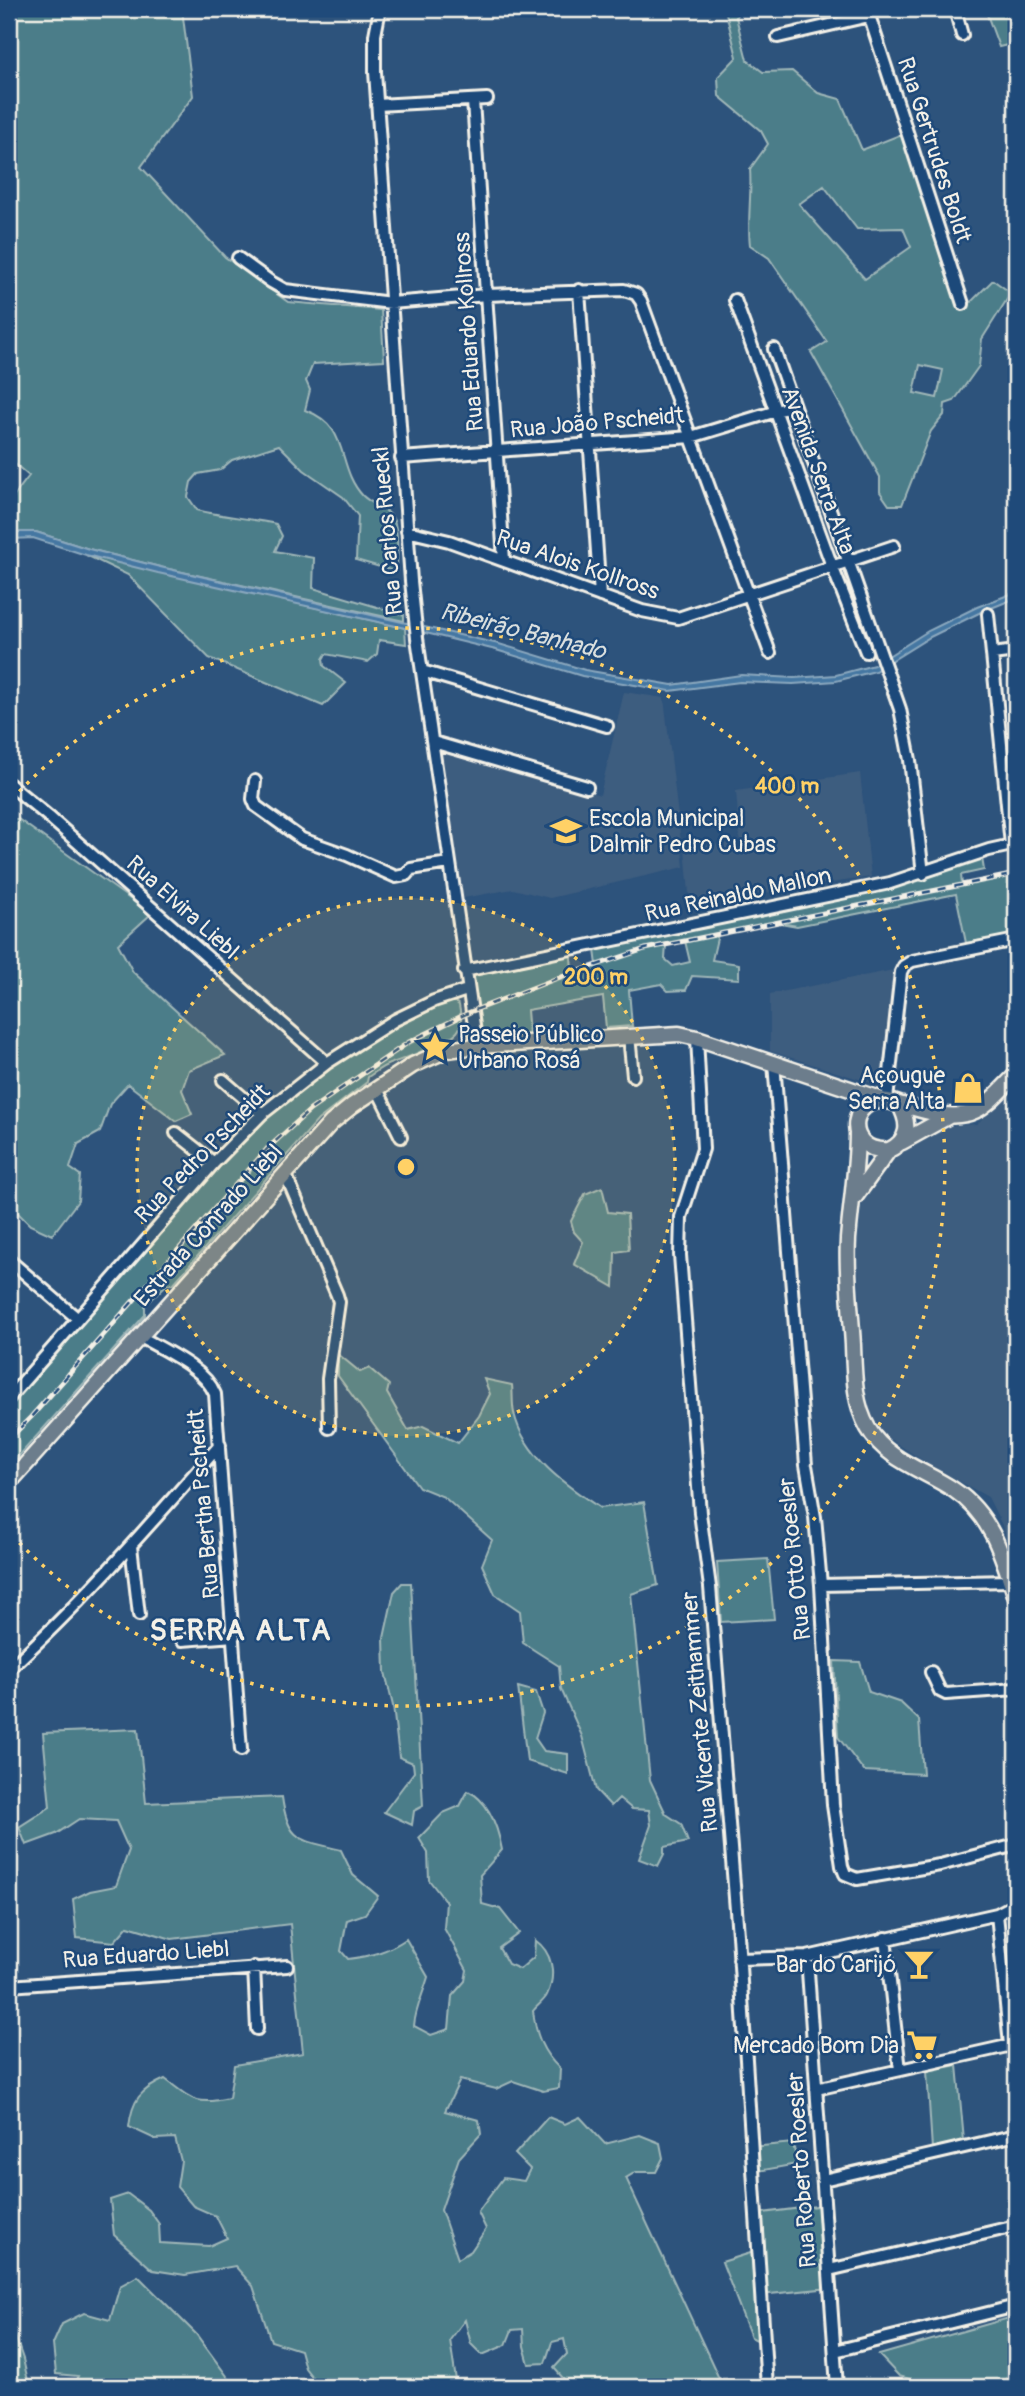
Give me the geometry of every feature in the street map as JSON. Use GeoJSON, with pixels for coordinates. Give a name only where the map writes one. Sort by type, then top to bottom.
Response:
{"type":"FeatureCollection","features":[{"type":"Feature","properties":{"kind":"main road","name":"Estrada Conrado Liebl"},"geometry":{"type":"LineString","coordinates":[[9,1483],[331,1123],[413,1065],[435,1054],[477,1046],[679,1034],[889,1101],[949,1116]]}},
{"type":"Feature","properties":{"kind":"main road"},"geometry":{"type":"LineString","coordinates":[[857,1133],[869,1148],[879,1151],[895,1146],[949,1116],[977,1110],[1016,1074]]}},
{"type":"Feature","properties":{"kind":"main road"},"geometry":{"type":"LineString","coordinates":[[839,1084],[856,1102],[858,1116],[848,1240],[854,1369],[864,1419],[872,1434],[890,1452],[906,1464],[952,1488],[979,1511],[995,1538],[1016,1598]]}},
{"type":"Feature","properties":{"kind":"main road"},"geometry":{"type":"LineString","coordinates":[[852,1201],[907,1128],[907,1120],[889,1101],[867,1104],[858,1116]]}},
{"type":"Feature","properties":{"kind":"street","name":"Rua Carlos Rueckl"},"geometry":{"type":"LineString","coordinates":[[380,9],[374,52],[377,105],[415,619],[477,1046]]}},
{"type":"Feature","properties":{"kind":"street"},"geometry":{"type":"LineString","coordinates":[[955,9],[962,35]]}},
{"type":"Feature","properties":{"kind":"street"},"geometry":{"type":"LineString","coordinates":[[778,37],[868,12]]}},
{"type":"Feature","properties":{"kind":"street","name":"Rua Gertrudes Boldt"},"geometry":{"type":"LineString","coordinates":[[868,12],[963,304]]}},
{"type":"Feature","properties":{"kind":"street"},"geometry":{"type":"LineString","coordinates":[[377,105],[487,99]]}},
{"type":"Feature","properties":{"kind":"street","name":"Rua Eduardo Kollross"},"geometry":{"type":"LineString","coordinates":[[472,101],[504,561]]}},
{"type":"Feature","properties":{"kind":"street"},"geometry":{"type":"LineString","coordinates":[[238,258],[285,290],[391,303],[579,290],[631,291],[641,301],[769,653]]}},
{"type":"Feature","properties":{"kind":"street"},"geometry":{"type":"LineString","coordinates":[[579,290],[600,596]]}},
{"type":"Feature","properties":{"kind":"street","name":"Avenida Serra Alta"},"geometry":{"type":"LineString","coordinates":[[735,300],[866,652]]}},
{"type":"Feature","properties":{"kind":"street","name":"Avenida Serra Alta"},"geometry":{"type":"LineString","coordinates":[[774,349],[900,709],[923,874]]}},
{"type":"Feature","properties":{"kind":"street","name":"Rua João Pscheidt"},"geometry":{"type":"LineString","coordinates":[[401,458],[691,437],[793,406]]}},
{"type":"Feature","properties":{"kind":"street","name":"Rua Alois Kollross"},"geometry":{"type":"LineString","coordinates":[[407,531],[438,538],[653,614],[677,618],[894,546]]}},
{"type":"Feature","properties":{"kind":"street"},"geometry":{"type":"LineString","coordinates":[[988,614],[1012,808],[1014,845]]}},
{"type":"Feature","properties":{"kind":"street"},"geometry":{"type":"LineString","coordinates":[[992,654],[1016,651]]}},
{"type":"Feature","properties":{"kind":"street"},"geometry":{"type":"LineString","coordinates":[[422,671],[607,726]]}},
{"type":"Feature","properties":{"kind":"street"},"geometry":{"type":"LineString","coordinates":[[433,742],[587,787]]}},
{"type":"Feature","properties":{"kind":"street"},"geometry":{"type":"LineString","coordinates":[[255,781],[253,799],[256,806],[302,839],[396,877],[406,875],[411,869],[449,863]]}},
{"type":"Feature","properties":{"kind":"street","name":"Rua Elvira Liebl"},"geometry":{"type":"LineString","coordinates":[[9,784],[327,1063]]}},
{"type":"Feature","properties":{"kind":"street","name":"Rua Reinaldo Mallon"},"geometry":{"type":"LineString","coordinates":[[464,971],[857,890],[923,874],[989,850],[1014,845]]}},
{"type":"Feature","properties":{"kind":"street"},"geometry":{"type":"LineString","coordinates":[[889,1101],[901,972],[904,966],[912,961],[1016,940]]}},
{"type":"Feature","properties":{"kind":"street","name":"Rua Pedro Pscheidt"},"geometry":{"type":"LineString","coordinates":[[9,1398],[214,1163],[262,1114],[327,1063],[395,1020],[434,1001],[467,990]]}},
{"type":"Feature","properties":{"kind":"street"},"geometry":{"type":"LineString","coordinates":[[629,1035],[632,1076]]}},
{"type":"Feature","properties":{"kind":"street","name":"Rua Vicente Zeithammer"},"geometry":{"type":"LineString","coordinates":[[697,1038],[702,1149],[681,1217],[680,1255],[700,1513],[710,1587],[739,1959],[767,2387]]}},
{"type":"Feature","properties":{"kind":"street","name":"Rua Otto Roesler"},"geometry":{"type":"LineString","coordinates":[[774,1063],[806,1465],[815,1517],[821,1586],[832,1805],[845,1874],[858,1880],[940,1865],[1016,1844]]}},
{"type":"Feature","properties":{"kind":"street"},"geometry":{"type":"LineString","coordinates":[[223,1080],[262,1114]]}},
{"type":"Feature","properties":{"kind":"street"},"geometry":{"type":"LineString","coordinates":[[377,1089],[401,1137]]}},
{"type":"Feature","properties":{"kind":"street"},"geometry":{"type":"LineString","coordinates":[[176,1133],[214,1163]]}},
{"type":"Feature","properties":{"kind":"street"},"geometry":{"type":"LineString","coordinates":[[285,1173],[339,1302],[328,1379],[329,1428]]}},
{"type":"Feature","properties":{"kind":"street"},"geometry":{"type":"LineString","coordinates":[[9,1260],[78,1319]]}},
{"type":"Feature","properties":{"kind":"street","name":"Rua Bertha Pscheidt"},"geometry":{"type":"LineString","coordinates":[[139,1336],[195,1370],[208,1381],[215,1394],[241,1750]]}},
{"type":"Feature","properties":{"kind":"street"},"geometry":{"type":"LineString","coordinates":[[9,1670],[55,1628],[220,1444]]}},
{"type":"Feature","properties":{"kind":"street"},"geometry":{"type":"LineString","coordinates":[[131,1546],[139,1615]]}},
{"type":"Feature","properties":{"kind":"street"},"geometry":{"type":"LineString","coordinates":[[821,1586],[1011,1581]]}},
{"type":"Feature","properties":{"kind":"street"},"geometry":{"type":"LineString","coordinates":[[182,1640],[234,1636]]}},
{"type":"Feature","properties":{"kind":"street"},"geometry":{"type":"LineString","coordinates":[[931,1672],[940,1691],[946,1694],[1016,1689]]}},
{"type":"Feature","properties":{"kind":"street"},"geometry":{"type":"LineString","coordinates":[[739,1959],[807,1957],[997,1914],[1016,1904]]}},
{"type":"Feature","properties":{"kind":"street"},"geometry":{"type":"LineString","coordinates":[[816,2089],[1013,2044],[997,1914]]}},
{"type":"Feature","properties":{"kind":"street"},"geometry":{"type":"LineString","coordinates":[[885,1938],[900,2070]]}},
{"type":"Feature","properties":{"kind":"street","name":"Rua Roberto Roesler"},"geometry":{"type":"LineString","coordinates":[[807,1957],[837,2387]]}},
{"type":"Feature","properties":{"kind":"street","name":"Rua Eduardo Liebl"},"geometry":{"type":"LineString","coordinates":[[9,1986],[287,1966]]}},
{"type":"Feature","properties":{"kind":"street"},"geometry":{"type":"LineString","coordinates":[[254,1967],[257,2029]]}},
{"type":"Feature","properties":{"kind":"street"},"geometry":{"type":"LineString","coordinates":[[823,2180],[1016,2135]]}},
{"type":"Feature","properties":{"kind":"street"},"geometry":{"type":"LineString","coordinates":[[829,2270],[1016,2227]]}},
{"type":"Feature","properties":{"kind":"street"},"geometry":{"type":"LineString","coordinates":[[835,2351],[1016,2306]]}},
{"type":"Feature","properties":{"kind":"shaded area"},"geometry":{"type":"Polygon","coordinates":[[[11,532],[36,532],[160,567],[499,644],[585,670],[672,685],[741,675],[794,678],[836,675],[874,665],[928,631],[977,607],[1016,592],[1016,598],[930,637],[875,671],[836,681],[793,684],[740,682],[670,691],[582,676],[496,650],[158,573],[33,538],[9,541],[11,532]]]}},
{"type":"Feature","properties":{"kind":"shaded area","name":"Escola Municipal Dalmir Pedro Cubas"},"geometry":{"type":"Polygon","coordinates":[[[624,692],[664,698],[684,867],[550,898],[513,889],[463,898],[441,748],[600,795],[624,692]]]}},
{"type":"Feature","properties":{"kind":"shaded area"},"geometry":{"type":"Polygon","coordinates":[[[860,773],[871,877],[690,904],[685,848],[740,842],[736,791],[860,773]]]}},
{"type":"Feature","properties":{"kind":"shaded area"},"geometry":{"type":"Polygon","coordinates":[[[894,970],[887,1088],[770,1051],[770,994],[894,970]]]}},
{"type":"Feature","properties":{"kind":"shaded area"},"geometry":{"type":"Polygon","coordinates":[[[1016,1085],[1016,1568],[1002,1525],[988,1497],[925,1462],[884,1435],[871,1414],[866,1391],[857,1252],[863,1199],[885,1166],[920,1139],[944,1126],[977,1124],[1016,1085]]]}},
{"type":"Feature","properties":{"kind":"green space"},"geometry":{"type":"Polygon","coordinates":[[[9,9],[182,9],[193,96],[141,167],[225,257],[288,302],[381,310],[384,360],[313,364],[306,381],[310,390],[305,410],[320,417],[330,426],[337,437],[354,484],[363,496],[390,514],[393,519],[397,535],[397,572],[356,560],[358,516],[343,497],[304,470],[279,445],[232,460],[220,470],[198,474],[191,482],[188,497],[197,510],[276,524],[282,536],[275,551],[314,558],[313,588],[404,615],[404,621],[160,567],[36,532],[11,532],[8,509],[29,476],[9,459],[9,9]]]}},
{"type":"Feature","properties":{"kind":"green space"},"geometry":{"type":"Polygon","coordinates":[[[725,9],[739,9],[736,17],[747,60],[763,72],[792,71],[818,93],[840,99],[862,150],[902,134],[956,299],[970,303],[993,280],[1011,293],[982,339],[979,366],[954,401],[945,404],[944,415],[931,431],[902,505],[889,505],[880,492],[880,477],[811,352],[827,342],[769,258],[750,245],[750,169],[768,144],[761,131],[719,96],[718,77],[737,57],[725,9]],[[824,186],[799,204],[865,279],[911,247],[903,228],[857,229],[824,186]],[[920,365],[914,393],[937,398],[943,370],[920,365]]]}},
{"type":"Feature","properties":{"kind":"green space"},"geometry":{"type":"Polygon","coordinates":[[[985,9],[1016,9],[1016,43],[999,47],[985,9]]]}},
{"type":"Feature","properties":{"kind":"green space"},"geometry":{"type":"Polygon","coordinates":[[[86,555],[405,628],[406,644],[379,640],[377,654],[368,662],[326,654],[323,659],[324,666],[346,683],[323,706],[209,658],[128,575],[86,555]]]}},
{"type":"Feature","properties":{"kind":"green space"},"geometry":{"type":"Polygon","coordinates":[[[9,819],[18,819],[151,914],[118,944],[133,972],[225,1055],[189,1070],[182,1090],[192,1114],[176,1121],[128,1084],[110,1104],[100,1132],[78,1144],[70,1168],[80,1175],[78,1201],[52,1235],[30,1225],[9,1204],[9,819]]]}},
{"type":"Feature","properties":{"kind":"green space"},"geometry":{"type":"Polygon","coordinates":[[[982,858],[984,870],[961,875],[962,884],[1016,874],[1016,934],[966,943],[956,894],[797,926],[775,922],[718,934],[712,960],[739,964],[739,979],[692,976],[686,990],[668,991],[661,984],[629,990],[632,1026],[606,1028],[603,997],[527,1010],[529,1035],[497,1038],[480,1029],[470,979],[480,973],[571,955],[572,973],[597,965],[595,950],[884,890],[982,858]],[[685,941],[666,945],[665,959],[673,966],[690,962],[685,941]]]}},
{"type":"Feature","properties":{"kind":"green space"},"geometry":{"type":"Polygon","coordinates":[[[448,997],[459,1005],[461,1022],[457,1032],[436,1045],[380,1069],[318,1120],[173,1284],[167,1284],[145,1306],[145,1315],[9,1467],[9,1398],[262,1114],[327,1063],[448,997]]]}},
{"type":"Feature","properties":{"kind":"green space"},"geometry":{"type":"Polygon","coordinates":[[[602,1187],[608,1212],[627,1214],[629,1250],[615,1252],[614,1287],[574,1264],[583,1242],[574,1232],[571,1221],[585,1194],[602,1187]]]}},
{"type":"Feature","properties":{"kind":"green space"},"geometry":{"type":"Polygon","coordinates":[[[338,1354],[360,1372],[369,1368],[389,1385],[387,1393],[408,1430],[423,1426],[458,1443],[479,1416],[490,1394],[484,1379],[512,1385],[513,1410],[519,1428],[536,1456],[560,1479],[600,1508],[644,1502],[658,1585],[631,1594],[650,1780],[666,1814],[681,1824],[688,1842],[664,1847],[664,1854],[658,1866],[639,1859],[651,1825],[649,1810],[632,1809],[619,1798],[611,1806],[596,1790],[582,1736],[561,1689],[559,1666],[523,1643],[520,1611],[495,1594],[482,1565],[492,1540],[444,1497],[419,1487],[338,1376],[338,1354]]]}},
{"type":"Feature","properties":{"kind":"green space"},"geometry":{"type":"Polygon","coordinates":[[[768,1559],[774,1619],[721,1622],[717,1562],[768,1559]]]}},
{"type":"Feature","properties":{"kind":"green space"},"geometry":{"type":"Polygon","coordinates":[[[402,1583],[411,1583],[423,1806],[414,1811],[412,1825],[384,1812],[414,1772],[413,1763],[399,1757],[393,1706],[385,1672],[384,1638],[394,1592],[402,1583]]]}},
{"type":"Feature","properties":{"kind":"green space"},"geometry":{"type":"Polygon","coordinates":[[[834,1661],[860,1662],[869,1692],[901,1703],[919,1720],[923,1774],[864,1771],[838,1737],[834,1661]]]}},
{"type":"Feature","properties":{"kind":"green space"},"geometry":{"type":"Polygon","coordinates":[[[518,1687],[536,1692],[543,1713],[535,1738],[544,1751],[568,1754],[568,1774],[527,1761],[518,1687]]]}},
{"type":"Feature","properties":{"kind":"green space"},"geometry":{"type":"Polygon","coordinates":[[[138,1729],[146,1803],[282,1797],[288,1823],[299,1837],[341,1850],[353,1875],[378,1896],[365,1914],[347,1920],[341,1951],[348,1959],[385,1950],[406,1939],[428,1977],[414,2026],[431,2035],[449,2029],[452,1996],[465,1981],[467,1970],[444,1928],[446,1902],[429,1880],[428,1853],[419,1838],[443,1813],[460,1806],[468,1791],[482,1801],[495,1824],[502,1850],[480,1875],[482,1904],[500,1909],[519,1933],[499,1948],[508,1964],[520,1969],[534,1957],[535,1940],[549,1957],[552,1972],[550,1987],[546,1997],[533,2011],[541,2043],[560,2069],[559,2088],[543,2091],[513,2081],[496,2089],[460,2080],[445,2111],[479,2120],[481,2134],[459,2158],[441,2210],[458,2259],[471,2251],[486,2229],[478,2212],[503,2178],[524,2181],[530,2169],[515,2154],[548,2117],[565,2124],[580,2117],[605,2144],[640,2135],[660,2143],[663,2158],[656,2172],[636,2172],[626,2178],[723,2387],[571,2387],[554,2368],[567,2354],[564,2339],[552,2342],[545,2363],[529,2364],[523,2329],[512,2330],[506,2345],[482,2355],[471,2344],[465,2320],[450,2340],[457,2387],[320,2387],[305,2368],[300,2350],[271,2341],[253,2286],[235,2266],[185,2275],[153,2270],[114,2235],[110,2200],[128,2194],[149,2210],[159,2224],[160,2243],[209,2246],[227,2238],[216,2216],[193,2206],[177,2187],[181,2161],[175,2138],[155,2139],[129,2127],[132,2110],[143,2092],[165,2079],[194,2099],[208,2101],[229,2098],[234,2065],[303,2053],[290,1924],[172,1939],[128,1926],[114,1942],[77,1938],[73,1899],[90,1891],[116,1886],[129,1850],[116,1821],[79,1819],[56,1834],[26,1845],[19,1827],[50,1807],[43,1733],[138,1729]]]}},
{"type":"Feature","properties":{"kind":"green space"},"geometry":{"type":"Polygon","coordinates":[[[957,2065],[964,2141],[932,2149],[927,2071],[957,2065]]]}},
{"type":"Feature","properties":{"kind":"green space"},"geometry":{"type":"Polygon","coordinates":[[[793,2143],[797,2164],[752,2172],[751,2147],[793,2143]]]}},
{"type":"Feature","properties":{"kind":"green space"},"geometry":{"type":"Polygon","coordinates":[[[825,2205],[830,2288],[760,2295],[764,2344],[751,2337],[722,2262],[757,2251],[755,2214],[825,2205]]]}},
{"type":"Feature","properties":{"kind":"green space"},"geometry":{"type":"Polygon","coordinates":[[[138,2276],[196,2334],[235,2387],[72,2387],[78,2376],[56,2374],[53,2344],[62,2324],[84,2313],[110,2320],[120,2286],[138,2276]]]}},
{"type":"Feature","properties":{"kind":"green space"},"geometry":{"type":"Polygon","coordinates":[[[1016,2316],[1016,2387],[938,2387],[899,2376],[879,2355],[1016,2316]]]}},
{"type":"Feature","properties":{"kind":"green space"},"geometry":{"type":"Polygon","coordinates":[[[9,2335],[15,2336],[29,2385],[9,2387],[9,2335]]]}},
{"type":"Feature","properties":{"kind":"railway"},"geometry":{"type":"LineString","coordinates":[[9,1439],[268,1148],[310,1110],[409,1042],[470,1012],[555,979],[645,949],[1016,874]]}},
{"type":"Feature","properties":{"kind":"place","name":"Escola Municipal Dalmir Pedro Cubas"},"geometry":{"type":"Point","coordinates":[566,831]}},
{"type":"Feature","properties":{"kind":"place","name":"Passeio Público Urbano Rosá"},"geometry":{"type":"Point","coordinates":[435,1047]}},
{"type":"Feature","properties":{"kind":"place","name":"Açougue Serra Alta"},"geometry":{"type":"Point","coordinates":[968,1088]}},
{"type":"Feature","properties":{"kind":"place","name":"Bar do Carijó"},"geometry":{"type":"Point","coordinates":[919,1964]}},
{"type":"Feature","properties":{"kind":"place","name":"Mercado Bom Dia"},"geometry":{"type":"Point","coordinates":[922,2045]}},
{"type":"Feature","properties":{"kind":"district","name":"SERRA ALTA"},"geometry":{"type":"Point","coordinates":[241,1630]}},
{"type":"Feature","properties":{"kind":"water label","name":"Ribeirão Banhado"},"geometry":{"type":"Point","coordinates":[523,631]}}]}
